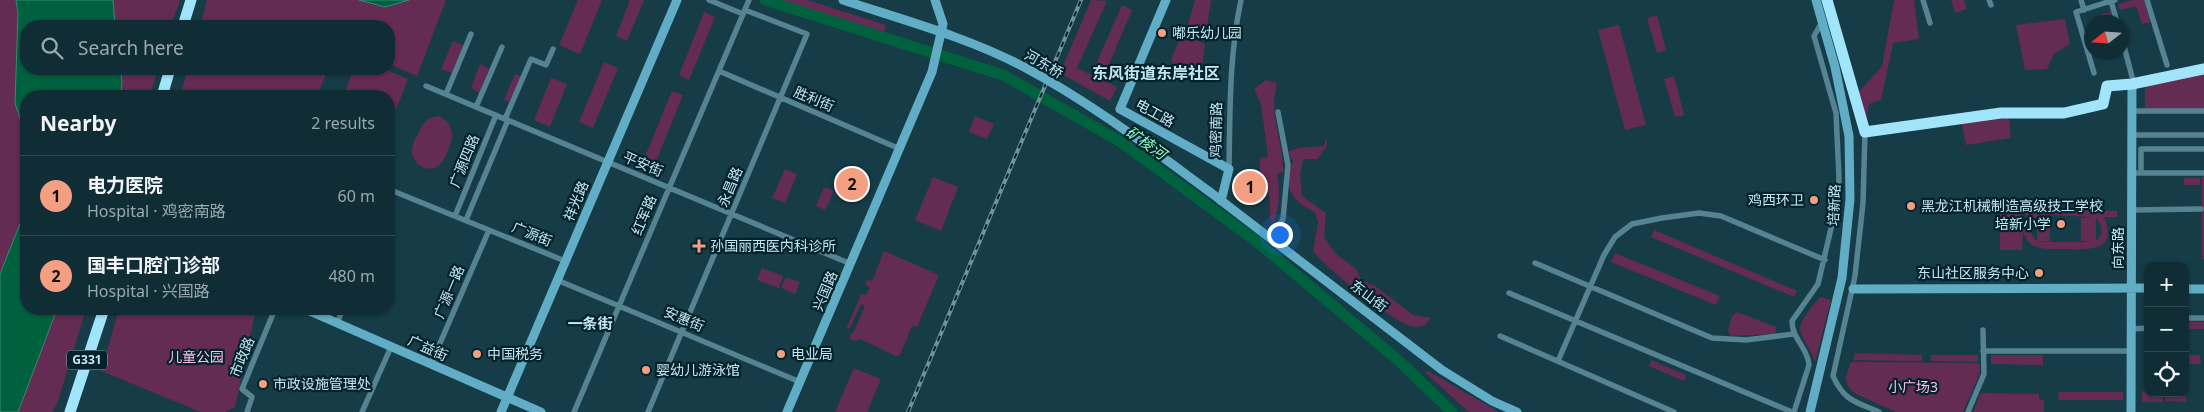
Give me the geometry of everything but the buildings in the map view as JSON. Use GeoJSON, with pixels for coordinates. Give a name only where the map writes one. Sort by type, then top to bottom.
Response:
{"type":"FeatureCollection","features":[{"type":"Feature","properties":{"kind":"highway"},"geometry":{"type":"LineString","coordinates":[[179,20],[184,0]]}},
{"type":"Feature","properties":{"kind":"highway"},"geometry":{"type":"LineString","coordinates":[[185,20],[191,0]]}},
{"type":"Feature","properties":{"kind":"highway"},"geometry":{"type":"LineString","coordinates":[[1827,0],[1865,132],[2001,112],[2064,113],[2103,104],[2107,86],[2133,84],[2204,69]]}},
{"type":"Feature","properties":{"kind":"highway"},"geometry":{"type":"LineString","coordinates":[[158,90],[162,75]]}},
{"type":"Feature","properties":{"kind":"highway"},"geometry":{"type":"LineString","coordinates":[[164,90],[168,75]]}},
{"type":"Feature","properties":{"kind":"highway","name":"G331"},"geometry":{"type":"LineString","coordinates":[[70,412],[102,315]]}},
{"type":"Feature","properties":{"kind":"highway","name":"G331"},"geometry":{"type":"LineString","coordinates":[[77,412],[108,315]]}},
{"type":"Feature","properties":{"kind":"main road","name":"祥光路"},"geometry":{"type":"LineString","coordinates":[[501,412],[677,0]]}},
{"type":"Feature","properties":{"kind":"main road","name":"河东桥"},"geometry":{"type":"LineString","coordinates":[[843,0],[963,40],[1024,67],[1099,113],[1210,192]]}},
{"type":"Feature","properties":{"kind":"main road","name":"兴国路"},"geometry":{"type":"LineString","coordinates":[[787,412],[932,72],[942,21],[935,0]]}},
{"type":"Feature","properties":{"kind":"main road","name":"电工路"},"geometry":{"type":"LineString","coordinates":[[1166,0],[1120,110],[1229,169]]}},
{"type":"Feature","properties":{"kind":"main road","name":"培新路"},"geometry":{"type":"LineString","coordinates":[[1810,412],[1842,278],[1850,199],[1849,136],[1835,67],[1816,0]]}},
{"type":"Feature","properties":{"kind":"main road","name":"向东路"},"geometry":{"type":"LineString","coordinates":[[2132,412],[2132,210],[2137,173],[2132,135],[2133,84]]}},
{"type":"Feature","properties":{"kind":"main road","name":"鸡密南路"},"geometry":{"type":"LineString","coordinates":[[1221,201],[1229,169]]}},
{"type":"Feature","properties":{"kind":"main road","name":"东山街"},"geometry":{"type":"LineString","coordinates":[[1210,192],[1442,370],[1492,401],[1517,412]]}},
{"type":"Feature","properties":{"kind":"main road"},"geometry":{"type":"LineString","coordinates":[[1853,290],[2144,288]]}},
{"type":"Feature","properties":{"kind":"main road"},"geometry":{"type":"LineString","coordinates":[[2189,289],[2204,289]]}},
{"type":"Feature","properties":{"kind":"main road","name":"广益街"},"geometry":{"type":"LineString","coordinates":[[319,315],[541,412]]}},
{"type":"Feature","properties":{"kind":"street"},"geometry":{"type":"LineString","coordinates":[[708,0],[743,12]]}},
{"type":"Feature","properties":{"kind":"street","name":"红军路"},"geometry":{"type":"LineString","coordinates":[[574,412],[749,0]]}},
{"type":"Feature","properties":{"kind":"street","name":"鸡密南路"},"geometry":{"type":"LineString","coordinates":[[1229,169],[1230,88],[1235,29],[1241,0]]}},
{"type":"Feature","properties":{"kind":"street"},"geometry":{"type":"LineString","coordinates":[[1923,0],[1930,23]]}},
{"type":"Feature","properties":{"kind":"street"},"geometry":{"type":"LineString","coordinates":[[2081,0],[2084,10]]}},
{"type":"Feature","properties":{"kind":"street"},"geometry":{"type":"LineString","coordinates":[[2147,0],[2166,65]]}},
{"type":"Feature","properties":{"kind":"street"},"geometry":{"type":"LineString","coordinates":[[2094,72],[2076,12],[2113,1],[2116,15]]}},
{"type":"Feature","properties":{"kind":"street","name":"永昌路"},"geometry":{"type":"LineString","coordinates":[[648,412],[807,34],[743,12]]}},
{"type":"Feature","properties":{"kind":"street"},"geometry":{"type":"LineString","coordinates":[[1509,293],[1793,412],[1809,365],[1808,358],[1793,334],[1792,320],[1818,284],[1837,202],[1839,178],[1836,113],[1814,36],[1822,21]]}},
{"type":"Feature","properties":{"kind":"street"},"geometry":{"type":"LineString","coordinates":[[446,94],[470,34]]}},
{"type":"Feature","properties":{"kind":"street"},"geometry":{"type":"LineString","coordinates":[[476,107],[502,47]]}},
{"type":"Feature","properties":{"kind":"street","name":"广源四路"},"geometry":{"type":"LineString","coordinates":[[466,220],[531,59],[546,66],[553,49]]}},
{"type":"Feature","properties":{"kind":"street"},"geometry":{"type":"LineString","coordinates":[[2127,60],[2133,84]]}},
{"type":"Feature","properties":{"kind":"street","name":"胜利街"},"geometry":{"type":"LineString","coordinates":[[719,71],[900,150]]}},
{"type":"Feature","properties":{"kind":"street","name":"平安街"},"geometry":{"type":"LineString","coordinates":[[426,86],[851,264]]}},
{"type":"Feature","properties":{"kind":"street"},"geometry":{"type":"LineString","coordinates":[[2132,110],[2204,111]]}},
{"type":"Feature","properties":{"kind":"street"},"geometry":{"type":"LineString","coordinates":[[1271,239],[1283,219],[1288,165],[1278,112]]}},
{"type":"Feature","properties":{"kind":"street","name":"广源四路"},"geometry":{"type":"LineString","coordinates":[[455,216],[496,115]]}},
{"type":"Feature","properties":{"kind":"street"},"geometry":{"type":"LineString","coordinates":[[1865,132],[1863,204],[1853,290],[1833,376],[1839,390],[1852,400],[1879,412]]}},
{"type":"Feature","properties":{"kind":"street"},"geometry":{"type":"LineString","coordinates":[[2132,135],[2204,135]]}},
{"type":"Feature","properties":{"kind":"street"},"geometry":{"type":"LineString","coordinates":[[2204,149],[2141,149],[2137,173],[2204,173]]}},
{"type":"Feature","properties":{"kind":"street","name":"广源街"},"geometry":{"type":"LineString","coordinates":[[395,192],[565,261]]}},
{"type":"Feature","properties":{"kind":"street"},"geometry":{"type":"LineString","coordinates":[[2132,210],[2201,209]]}},
{"type":"Feature","properties":{"kind":"street"},"geometry":{"type":"LineString","coordinates":[[1558,361],[1604,255],[1615,237],[1632,224],[1699,213],[1727,218],[1825,260]]}},
{"type":"Feature","properties":{"kind":"street","name":"广源一路"},"geometry":{"type":"LineString","coordinates":[[432,364],[489,230]]}},
{"type":"Feature","properties":{"kind":"street"},"geometry":{"type":"LineString","coordinates":[[1535,263],[1590,288],[1712,338],[1746,340],[1793,334]]}},
{"type":"Feature","properties":{"kind":"street","name":"安惠街"},"geometry":{"type":"LineString","coordinates":[[558,280],[800,382]]}},
{"type":"Feature","properties":{"kind":"street","name":"市政路"},"geometry":{"type":"LineString","coordinates":[[247,412],[252,397],[242,389],[273,315]]}},
{"type":"Feature","properties":{"kind":"street"},"geometry":{"type":"LineString","coordinates":[[337,323],[340,315]]}},
{"type":"Feature","properties":{"kind":"street"},"geometry":{"type":"LineString","coordinates":[[2189,318],[2204,318]]}},
{"type":"Feature","properties":{"kind":"street"},"geometry":{"type":"LineString","coordinates":[[2132,329],[2144,328]]}},
{"type":"Feature","properties":{"kind":"street"},"geometry":{"type":"LineString","coordinates":[[1968,412],[1984,374],[1983,330]]}},
{"type":"Feature","properties":{"kind":"street"},"geometry":{"type":"LineString","coordinates":[[1500,336],[1674,412]]}},
{"type":"Feature","properties":{"kind":"street"},"geometry":{"type":"LineString","coordinates":[[362,412],[391,347]]}},
{"type":"Feature","properties":{"kind":"street"},"geometry":{"type":"LineString","coordinates":[[1984,351],[2132,351]]}},
{"type":"Feature","properties":{"kind":"green space"},"geometry":{"type":"Polygon","coordinates":[[[0,0],[16,0],[20,41],[20,75],[23,75],[25,90],[20,90],[20,315],[84,315],[58,401],[52,412],[0,412],[0,0]]]}},
{"type":"Feature","properties":{"kind":"green space"},"geometry":{"type":"Polygon","coordinates":[[[113,0],[180,0],[173,20],[115,20],[113,0]]]}},
{"type":"Feature","properties":{"kind":"green space"},"geometry":{"type":"Polygon","coordinates":[[[207,0],[446,0],[417,76],[395,67],[395,20],[202,20],[207,0]]]}},
{"type":"Feature","properties":{"kind":"green space"},"geometry":{"type":"Polygon","coordinates":[[[578,0],[602,0],[580,54],[559,45],[578,0]]]}},
{"type":"Feature","properties":{"kind":"green space"},"geometry":{"type":"Polygon","coordinates":[[[630,0],[644,0],[627,41],[616,36],[630,0]]]}},
{"type":"Feature","properties":{"kind":"green space"},"geometry":{"type":"Polygon","coordinates":[[[780,0],[807,0],[886,25],[884,32],[780,0]]]}},
{"type":"Feature","properties":{"kind":"green space"},"geometry":{"type":"Polygon","coordinates":[[[1091,0],[1107,1],[1077,68],[1117,87],[1110,101],[1060,73],[1091,0]]]}},
{"type":"Feature","properties":{"kind":"green space"},"geometry":{"type":"Polygon","coordinates":[[[1195,0],[1211,0],[1206,33],[1188,26],[1195,0]]]}},
{"type":"Feature","properties":{"kind":"green space"},"geometry":{"type":"Polygon","coordinates":[[[1894,0],[1914,0],[1919,39],[1893,43],[1881,100],[1869,104],[1866,120],[1858,93],[1882,66],[1894,0]]]}},
{"type":"Feature","properties":{"kind":"green space"},"geometry":{"type":"Polygon","coordinates":[[[1951,0],[1964,0],[1967,9],[1955,13],[1951,0]]]}},
{"type":"Feature","properties":{"kind":"green space"},"geometry":{"type":"Polygon","coordinates":[[[2133,0],[2144,0],[2151,22],[2142,24],[2136,6],[2120,10],[2118,4],[2133,0]]]}},
{"type":"Feature","properties":{"kind":"green space"},"geometry":{"type":"Polygon","coordinates":[[[1122,5],[1132,10],[1104,76],[1093,71],[1122,5]]]}},
{"type":"Feature","properties":{"kind":"green space"},"geometry":{"type":"Polygon","coordinates":[[[704,12],[715,17],[689,80],[679,75],[704,12]]]}},
{"type":"Feature","properties":{"kind":"green space"},"geometry":{"type":"Polygon","coordinates":[[[2111,12],[2112,15],[2101,15],[2111,12]]]}},
{"type":"Feature","properties":{"kind":"green space"},"geometry":{"type":"Polygon","coordinates":[[[1657,15],[1666,50],[1657,53],[1647,18],[1657,15]]]}},
{"type":"Feature","properties":{"kind":"green space"},"geometry":{"type":"Polygon","coordinates":[[[2065,19],[2070,44],[2054,54],[2047,69],[2025,70],[2016,25],[2065,19]]]}},
{"type":"Feature","properties":{"kind":"green space"},"geometry":{"type":"Polygon","coordinates":[[[1619,25],[1646,125],[1625,130],[1598,30],[1619,25]]]}},
{"type":"Feature","properties":{"kind":"green space"},"geometry":{"type":"Polygon","coordinates":[[[1182,34],[1205,44],[1201,76],[1174,66],[1171,59],[1182,34]]]}},
{"type":"Feature","properties":{"kind":"green space"},"geometry":{"type":"Polygon","coordinates":[[[453,41],[463,45],[452,73],[441,69],[453,41]]]}},
{"type":"Feature","properties":{"kind":"green space"},"geometry":{"type":"Polygon","coordinates":[[[604,62],[618,68],[593,128],[579,122],[604,62]]]}},
{"type":"Feature","properties":{"kind":"green space"},"geometry":{"type":"Polygon","coordinates":[[[480,64],[489,69],[479,93],[471,88],[480,64]]]}},
{"type":"Feature","properties":{"kind":"green space"},"geometry":{"type":"Polygon","coordinates":[[[2204,73],[2204,109],[2145,109],[2145,88],[2147,85],[2204,73]]]}},
{"type":"Feature","properties":{"kind":"green space"},"geometry":{"type":"Polygon","coordinates":[[[395,74],[408,79],[395,112],[395,90],[345,90],[352,75],[395,74]]]}},
{"type":"Feature","properties":{"kind":"green space"},"geometry":{"type":"Polygon","coordinates":[[[515,74],[521,77],[509,102],[504,100],[515,74]]]}},
{"type":"Feature","properties":{"kind":"green space"},"geometry":{"type":"Polygon","coordinates":[[[121,75],[156,75],[152,90],[121,90],[121,75]]]}},
{"type":"Feature","properties":{"kind":"green space"},"geometry":{"type":"Polygon","coordinates":[[[186,75],[326,75],[319,90],[182,90],[186,75]]]}},
{"type":"Feature","properties":{"kind":"green space"},"geometry":{"type":"Polygon","coordinates":[[[1674,76],[1684,115],[1675,117],[1664,79],[1674,76]]]}},
{"type":"Feature","properties":{"kind":"green space"},"geometry":{"type":"Polygon","coordinates":[[[551,78],[567,84],[550,127],[534,120],[551,78]]]}},
{"type":"Feature","properties":{"kind":"green space"},"geometry":{"type":"Polygon","coordinates":[[[1266,80],[1277,83],[1274,112],[1283,163],[1283,172],[1277,174],[1279,199],[1273,224],[1270,218],[1270,197],[1262,187],[1265,177],[1260,173],[1260,158],[1268,157],[1261,104],[1254,89],[1266,80]]]}},
{"type":"Feature","properties":{"kind":"green space"},"geometry":{"type":"Polygon","coordinates":[[[672,91],[683,95],[654,166],[643,161],[672,91]]]}},
{"type":"Feature","properties":{"kind":"green space"},"geometry":{"type":"Polygon","coordinates":[[[439,116],[448,122],[453,136],[442,162],[438,166],[428,169],[418,165],[415,161],[412,150],[413,145],[422,125],[429,119],[439,116]]]}},
{"type":"Feature","properties":{"kind":"green space"},"geometry":{"type":"Polygon","coordinates":[[[975,116],[994,124],[987,139],[969,132],[975,116]]]}},
{"type":"Feature","properties":{"kind":"green space"},"geometry":{"type":"Polygon","coordinates":[[[2009,118],[2011,138],[1966,145],[1962,124],[2009,118]]]}},
{"type":"Feature","properties":{"kind":"green space"},"geometry":{"type":"Polygon","coordinates":[[[1327,137],[1327,146],[1317,159],[1303,159],[1300,175],[1302,196],[1326,213],[1324,237],[1335,253],[1356,269],[1362,281],[1375,286],[1413,315],[1431,318],[1425,325],[1416,327],[1400,322],[1344,281],[1313,251],[1318,222],[1315,212],[1300,203],[1291,192],[1288,179],[1293,162],[1288,152],[1298,148],[1324,146],[1327,137]]]}},
{"type":"Feature","properties":{"kind":"green space"},"geometry":{"type":"Polygon","coordinates":[[[785,169],[797,174],[785,203],[772,198],[785,169]]]}},
{"type":"Feature","properties":{"kind":"green space"},"geometry":{"type":"Polygon","coordinates":[[[933,177],[958,187],[941,231],[915,220],[933,177]]]}},
{"type":"Feature","properties":{"kind":"green space"},"geometry":{"type":"Polygon","coordinates":[[[2202,177],[2204,177],[2204,259],[2202,259],[2202,177]]]}},
{"type":"Feature","properties":{"kind":"green space"},"geometry":{"type":"Polygon","coordinates":[[[2184,178],[2200,178],[2200,185],[2184,185],[2184,178]]]}},
{"type":"Feature","properties":{"kind":"green space"},"geometry":{"type":"Polygon","coordinates":[[[824,187],[834,191],[825,210],[816,206],[824,187]]]}},
{"type":"Feature","properties":{"kind":"green space"},"geometry":{"type":"Polygon","coordinates":[[[2026,209],[2117,211],[2117,217],[2104,217],[2108,236],[2100,246],[2085,249],[2040,248],[2029,243],[2023,232],[2022,250],[2000,250],[2000,211],[2022,211],[2023,226],[2028,216],[2025,215],[2026,209]],[[2045,215],[2039,217],[2050,218],[2050,241],[2039,242],[2093,242],[2081,241],[2081,218],[2093,217],[2045,215]],[[2037,218],[2030,227],[2030,232],[2037,240],[2037,218]],[[2096,218],[2096,241],[2102,230],[2096,218]]]}},
{"type":"Feature","properties":{"kind":"green space"},"geometry":{"type":"Polygon","coordinates":[[[1654,230],[1797,291],[1794,297],[1651,237],[1654,230]]]}},
{"type":"Feature","properties":{"kind":"green space"},"geometry":{"type":"Polygon","coordinates":[[[884,251],[939,275],[917,327],[912,326],[900,355],[896,356],[860,339],[855,341],[850,339],[850,335],[854,331],[865,306],[861,304],[850,328],[846,329],[861,294],[866,295],[870,288],[865,284],[867,280],[872,281],[884,251]]]}},
{"type":"Feature","properties":{"kind":"green space"},"geometry":{"type":"Polygon","coordinates":[[[1615,253],[1720,296],[1716,305],[1611,262],[1615,253]]]}},
{"type":"Feature","properties":{"kind":"green space"},"geometry":{"type":"Polygon","coordinates":[[[762,268],[783,276],[779,288],[757,280],[762,268]]]}},
{"type":"Feature","properties":{"kind":"green space"},"geometry":{"type":"Polygon","coordinates":[[[786,277],[800,282],[795,294],[781,288],[786,277]]]}},
{"type":"Feature","properties":{"kind":"green space"},"geometry":{"type":"Polygon","coordinates":[[[1820,297],[1831,300],[1815,362],[1800,330],[1806,314],[1820,297]]]}},
{"type":"Feature","properties":{"kind":"green space"},"geometry":{"type":"Polygon","coordinates":[[[1737,312],[1776,327],[1776,332],[1774,334],[1731,336],[1728,330],[1732,316],[1737,312]]]}},
{"type":"Feature","properties":{"kind":"green space","name":"儿童公园"},"geometry":{"type":"Polygon","coordinates":[[[117,315],[255,315],[235,407],[225,412],[201,412],[101,371],[117,315]]]}},
{"type":"Feature","properties":{"kind":"green space"},"geometry":{"type":"Polygon","coordinates":[[[2189,322],[2204,322],[2204,329],[2189,329],[2189,322]]]}},
{"type":"Feature","properties":{"kind":"green space"},"geometry":{"type":"Polygon","coordinates":[[[1855,353],[1922,355],[1922,361],[1853,360],[1855,353]]]}},
{"type":"Feature","properties":{"kind":"green space"},"geometry":{"type":"Polygon","coordinates":[[[1931,355],[1978,355],[1978,362],[1931,361],[1931,355]]]}},
{"type":"Feature","properties":{"kind":"green space"},"geometry":{"type":"Polygon","coordinates":[[[1991,355],[2043,355],[2043,365],[1991,364],[1991,355]]]}},
{"type":"Feature","properties":{"kind":"green space"},"geometry":{"type":"Polygon","coordinates":[[[2189,355],[2200,355],[2201,364],[2189,364],[2189,355]]]}},
{"type":"Feature","properties":{"kind":"green space"},"geometry":{"type":"Polygon","coordinates":[[[1651,360],[1686,375],[1684,381],[1649,366],[1651,360]]]}},
{"type":"Feature","properties":{"kind":"green space","name":"小广场3"},"geometry":{"type":"Polygon","coordinates":[[[1850,363],[1979,363],[1980,373],[1963,412],[1896,412],[1854,393],[1848,386],[1846,378],[1850,363]]]}},
{"type":"Feature","properties":{"kind":"green space"},"geometry":{"type":"Polygon","coordinates":[[[854,368],[881,379],[867,412],[835,412],[854,368]]]}},
{"type":"Feature","properties":{"kind":"green space"},"geometry":{"type":"Polygon","coordinates":[[[1428,371],[1498,412],[1469,412],[1426,373],[1428,371]]]}},
{"type":"Feature","properties":{"kind":"green space"},"geometry":{"type":"Polygon","coordinates":[[[2142,391],[2144,391],[2144,397],[2163,397],[2163,402],[2142,402],[2142,391]]]}},
{"type":"Feature","properties":{"kind":"green space"},"geometry":{"type":"Polygon","coordinates":[[[2058,392],[2123,392],[2123,400],[2059,400],[2058,392]]]}},
{"type":"Feature","properties":{"kind":"green space"},"geometry":{"type":"Polygon","coordinates":[[[1981,393],[2039,394],[2039,399],[2044,400],[2044,412],[1973,412],[1981,393]]]}},
{"type":"Feature","properties":{"kind":"green space"},"geometry":{"type":"Polygon","coordinates":[[[2165,397],[2186,397],[2186,402],[2165,401],[2165,397]]]}},
{"type":"Feature","properties":{"kind":"shaded area"},"geometry":{"type":"Polygon","coordinates":[[[16,0],[113,0],[115,20],[20,20],[20,75],[121,75],[121,90],[20,90],[20,118],[15,103],[18,13],[16,0]]]}},
{"type":"Feature","properties":{"kind":"shaded area"},"geometry":{"type":"Polygon","coordinates":[[[359,0],[409,0],[385,7],[359,0]]]}},
{"type":"Feature","properties":{"kind":"shaded area"},"geometry":{"type":"Polygon","coordinates":[[[20,224],[20,315],[55,315],[18,412],[0,412],[0,274],[20,224]]]}},
{"type":"Feature","properties":{"kind":"waterway","name":"矿棱河"},"geometry":{"type":"LineString","coordinates":[[765,0],[1003,75],[1121,142],[1256,241],[1398,360],[1452,412]]}},
{"type":"Feature","properties":{"kind":"railway"},"geometry":{"type":"LineString","coordinates":[[908,412],[1081,0]]}},
{"type":"Feature","properties":{"kind":"place","name":"嘟乐幼儿园"},"geometry":{"type":"Point","coordinates":[1162,33]}},
{"type":"Feature","properties":{"kind":"place","name":"国丰口腔门诊部"},"geometry":{"type":"Point","coordinates":[852,184]}},
{"type":"Feature","properties":{"kind":"place","name":"电力医院"},"geometry":{"type":"Point","coordinates":[1250,187]}},
{"type":"Feature","properties":{"kind":"place","name":"鸡西环卫"},"geometry":{"type":"Point","coordinates":[1814,200]}},
{"type":"Feature","properties":{"kind":"place","name":"黑龙江机械制造高级技工学校"},"geometry":{"type":"Point","coordinates":[1911,206]}},
{"type":"Feature","properties":{"kind":"place","name":"培新小学"},"geometry":{"type":"Point","coordinates":[2061,224]}},
{"type":"Feature","properties":{"kind":"place","name":"孙国丽西医内科诊所"},"geometry":{"type":"Point","coordinates":[699,246]}},
{"type":"Feature","properties":{"kind":"place","name":"东山社区服务中心"},"geometry":{"type":"Point","coordinates":[2039,273]}},
{"type":"Feature","properties":{"kind":"place","name":"中国税务"},"geometry":{"type":"Point","coordinates":[477,354]}},
{"type":"Feature","properties":{"kind":"place","name":"电业局"},"geometry":{"type":"Point","coordinates":[781,354]}},
{"type":"Feature","properties":{"kind":"place","name":"婴幼儿游泳馆"},"geometry":{"type":"Point","coordinates":[646,370]}},
{"type":"Feature","properties":{"kind":"place","name":"市政设施管理处"},"geometry":{"type":"Point","coordinates":[263,384]}},
{"type":"Feature","properties":{"kind":"district","name":"东风街道东岸社区"},"geometry":{"type":"Point","coordinates":[1156,73]}},
{"type":"Feature","properties":{"kind":"district","name":"一条街"},"geometry":{"type":"Point","coordinates":[590,324]}}]}
